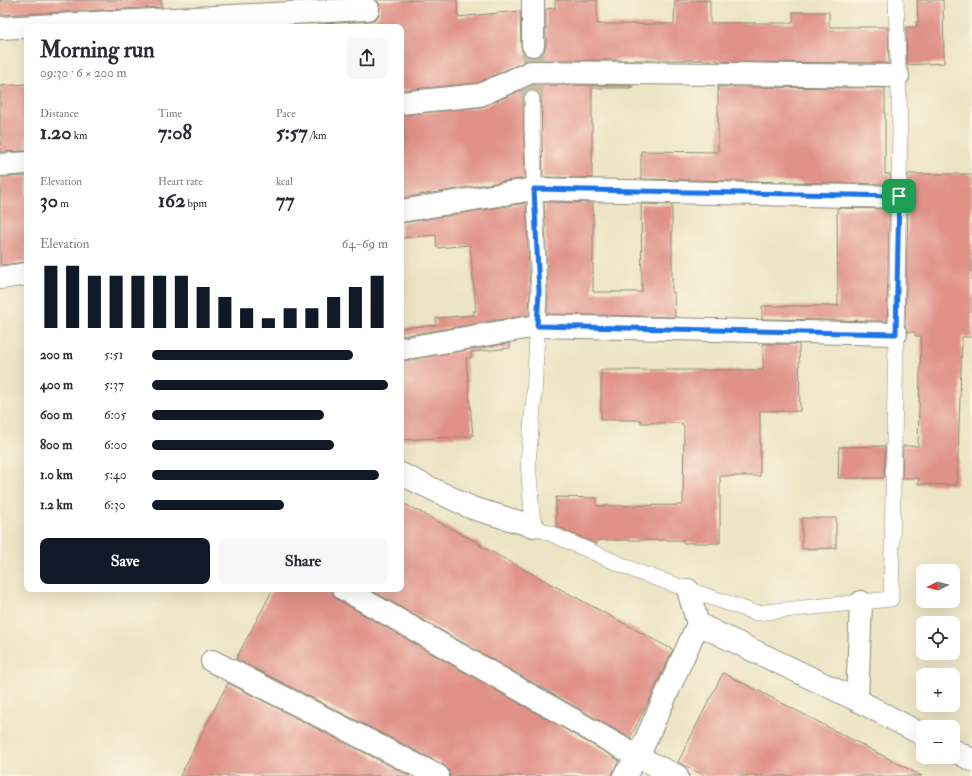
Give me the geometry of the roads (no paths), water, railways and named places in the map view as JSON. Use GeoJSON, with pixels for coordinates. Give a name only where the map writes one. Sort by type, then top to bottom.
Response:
{"type":"FeatureCollection","features":[{"type":"Feature","properties":{"kind":"street"},"geometry":{"type":"LineString","coordinates":[[533,0],[533,45]]}},
{"type":"Feature","properties":{"kind":"street"},"geometry":{"type":"LineString","coordinates":[[77,24],[368,9]]}},
{"type":"Feature","properties":{"kind":"street"},"geometry":{"type":"LineString","coordinates":[[0,28],[24,27]]}},
{"type":"Feature","properties":{"kind":"street"},"geometry":{"type":"LineString","coordinates":[[404,103],[480,95],[531,72],[898,76]]}},
{"type":"Feature","properties":{"kind":"street"},"geometry":{"type":"LineString","coordinates":[[0,165],[24,163]]}},
{"type":"Feature","properties":{"kind":"street"},"geometry":{"type":"LineString","coordinates":[[404,211],[534,189],[899,196]]}},
{"type":"Feature","properties":{"kind":"street"},"geometry":{"type":"LineString","coordinates":[[0,278],[24,274]]}},
{"type":"Feature","properties":{"kind":"street"},"geometry":{"type":"LineString","coordinates":[[404,348],[537,326],[896,334]]}},
{"type":"Feature","properties":{"kind":"street"},"geometry":{"type":"LineString","coordinates":[[404,475],[472,508],[533,526]]}},
{"type":"Feature","properties":{"kind":"street"},"geometry":{"type":"LineString","coordinates":[[624,776],[638,757],[698,624],[688,590]]}},
{"type":"Feature","properties":{"kind":"street"},"geometry":{"type":"LineString","coordinates":[[349,592],[638,757],[677,776]]}},
{"type":"Feature","properties":{"kind":"street"},"geometry":{"type":"LineString","coordinates":[[857,700],[861,602]]}},
{"type":"Feature","properties":{"kind":"street"},"geometry":{"type":"LineString","coordinates":[[698,624],[857,700],[916,731]]}},
{"type":"Feature","properties":{"kind":"street"},"geometry":{"type":"LineString","coordinates":[[212,661],[438,776]]}},
{"type":"Feature","properties":{"kind":"street"},"geometry":{"type":"LineString","coordinates":[[960,754],[972,760]]}},
{"type":"Feature","properties":{"kind":"lane"},"geometry":{"type":"LineString","coordinates":[[532,99],[534,189],[539,291],[534,397],[528,462],[533,526],[638,572],[756,613],[891,599],[900,129],[896,0]]}},
{"type":"Feature","properties":{"kind":"tunnel"},"geometry":{"type":"LineString","coordinates":[[532,99],[533,45]]}}]}
